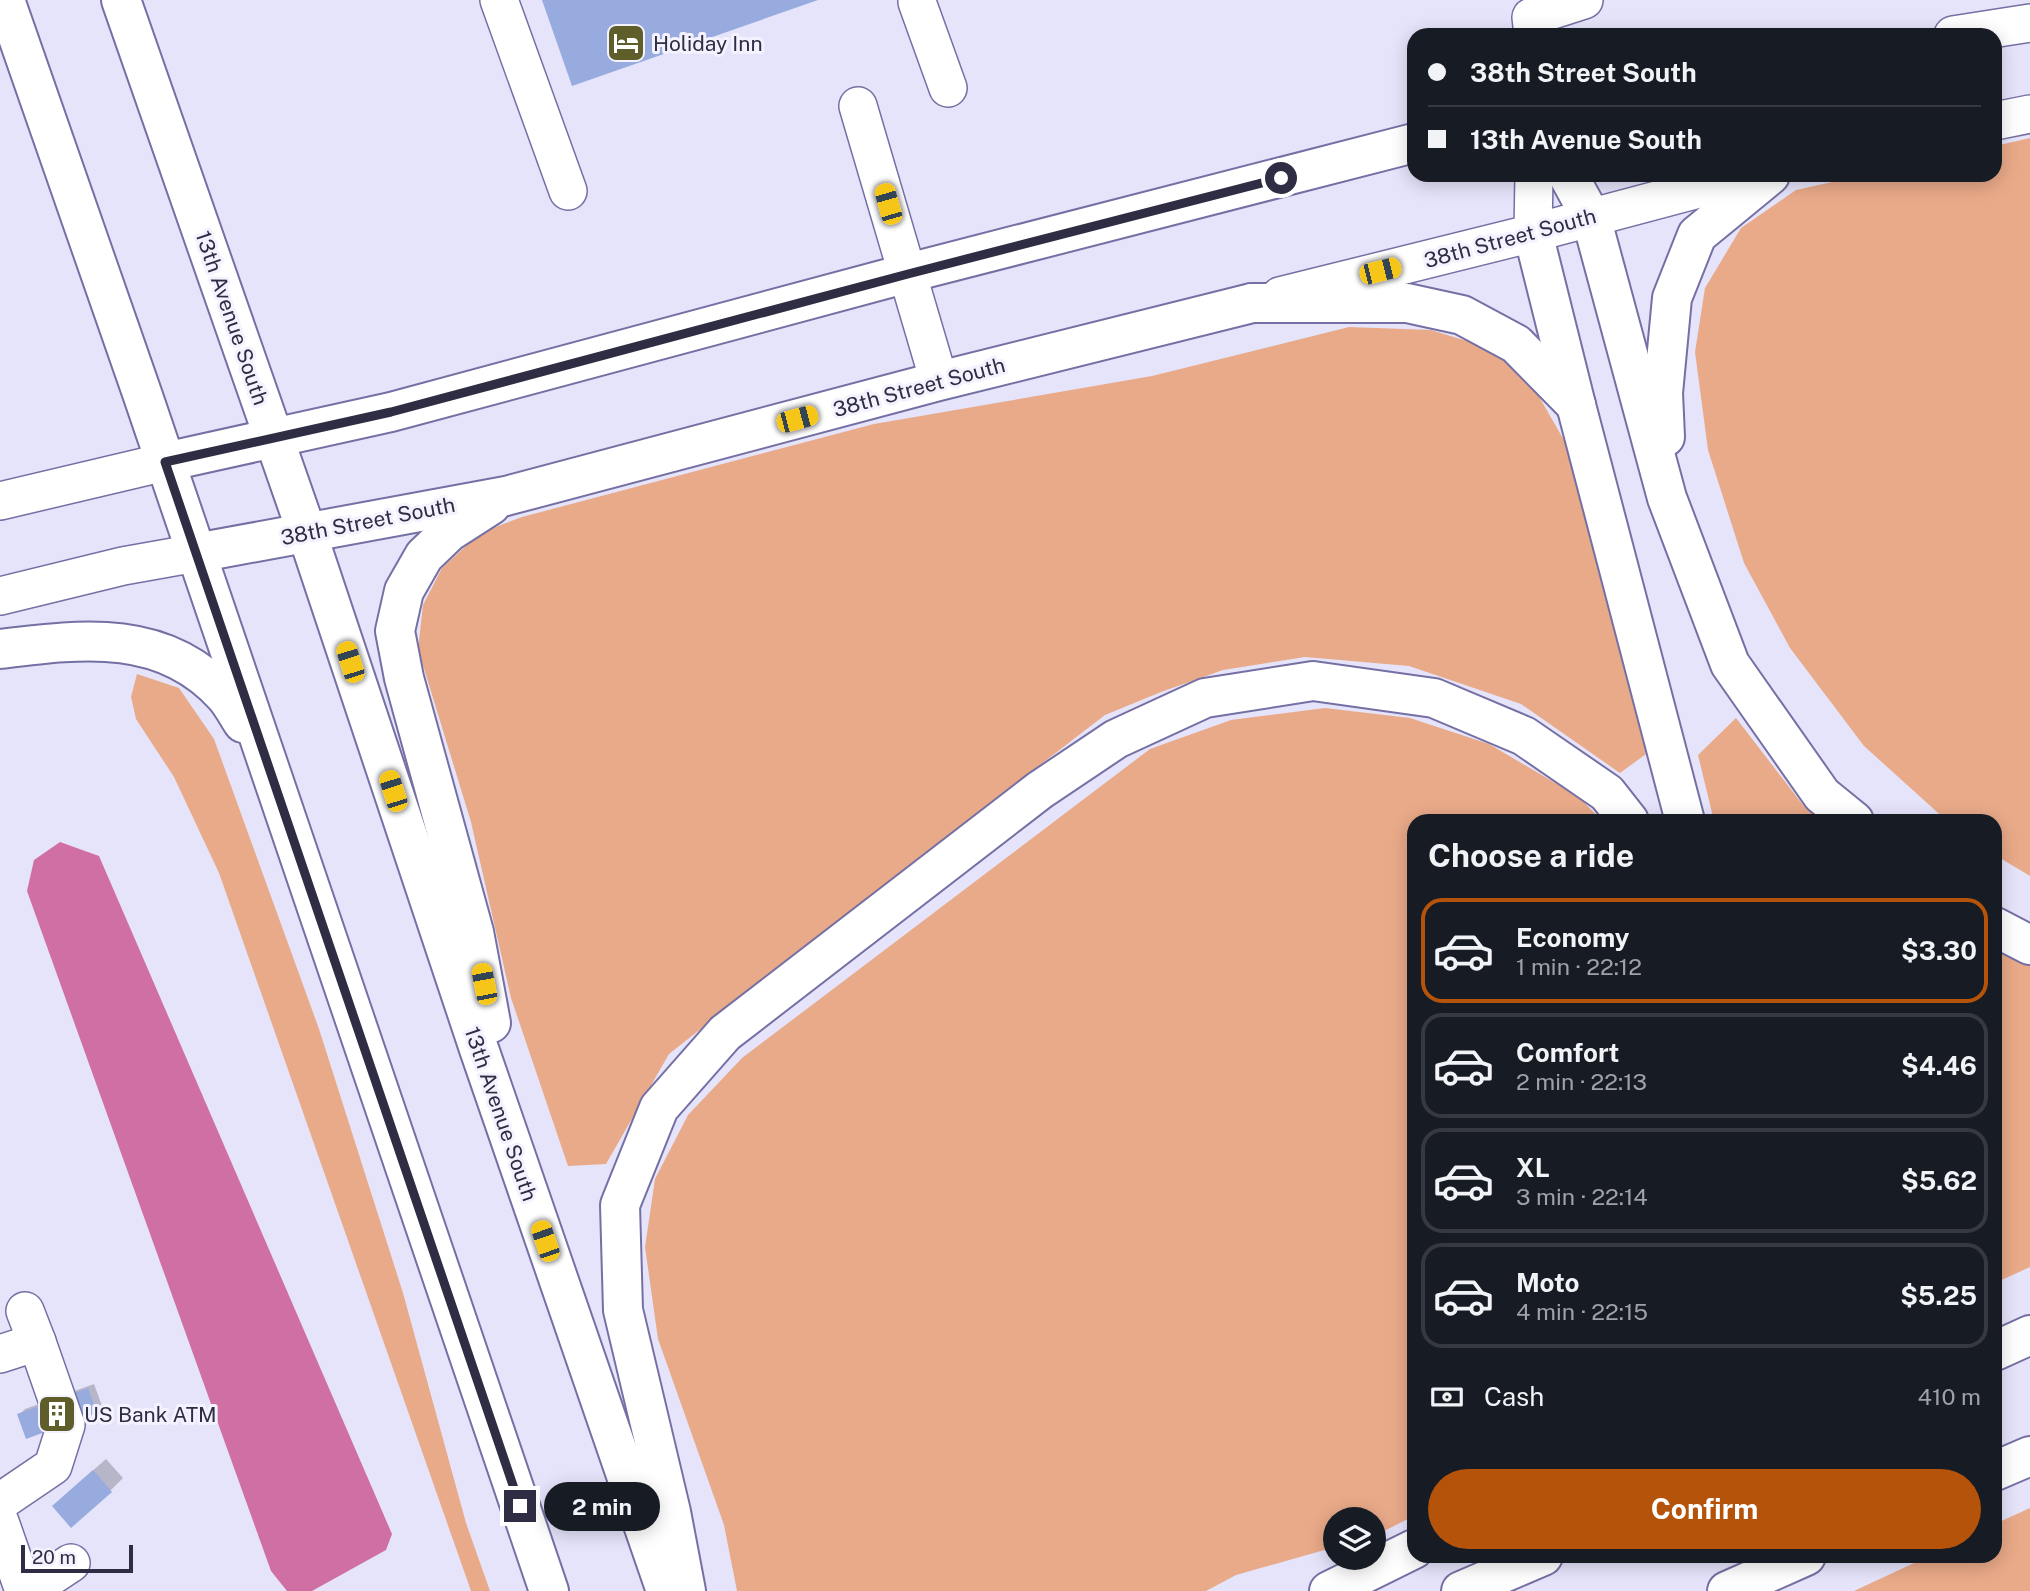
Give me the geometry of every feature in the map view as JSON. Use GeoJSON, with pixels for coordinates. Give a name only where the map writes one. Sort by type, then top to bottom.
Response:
{"type":"FeatureCollection","features":[{"type":"Feature","properties":{"kind":"main road"},"geometry":{"type":"LineString","coordinates":[[5,0],[549,1591]]}},
{"type":"Feature","properties":{"kind":"main road","name":"13th Avenue South"},"geometry":{"type":"LineString","coordinates":[[121,0],[307,533],[519,1166],[666,1591]]}},
{"type":"Feature","properties":{"kind":"main road"},"geometry":{"type":"LineString","coordinates":[[165,462],[391,412],[1407,145]]}},
{"type":"Feature","properties":{"kind":"main road"},"geometry":{"type":"LineString","coordinates":[[1573,182],[1591,217],[1667,498],[1730,664],[1822,795],[1845,814]]}},
{"type":"Feature","properties":{"kind":"main road"},"geometry":{"type":"LineString","coordinates":[[1667,498],[1663,393],[1672,298],[1697,235],[1761,182]]}},
{"type":"Feature","properties":{"kind":"main road"},"geometry":{"type":"LineString","coordinates":[[1533,233],[1683,814]]}},
{"type":"Feature","properties":{"kind":"main road"},"geometry":{"type":"LineString","coordinates":[[1252,303],[1407,303],[1462,316],[1516,344],[1576,405]]}},
{"type":"Feature","properties":{"kind":"main road","name":"38th Street South"},"geometry":{"type":"LineString","coordinates":[[196,553],[506,495],[939,381],[1252,303]]}},
{"type":"Feature","properties":{"kind":"main road"},"geometry":{"type":"LineString","coordinates":[[506,495],[449,532],[424,556],[404,591],[395,631],[404,678],[474,932],[519,1166]]}},
{"type":"Feature","properties":{"kind":"main road"},"geometry":{"type":"LineString","coordinates":[[0,649],[102,640],[164,652],[201,672],[228,698],[268,767]]}},
{"type":"Feature","properties":{"kind":"main road"},"geometry":{"type":"LineString","coordinates":[[685,1591],[671,1512],[623,1310],[620,1205],[659,1108],[725,1033],[1040,790],[1115,739],[1205,698],[1313,681],[1434,698],[1524,736],[1607,793],[1624,814]]}},
{"type":"Feature","properties":{"kind":"main road"},"geometry":{"type":"LineString","coordinates":[[2002,931],[2030,945]]}},
{"type":"Feature","properties":{"kind":"main road"},"geometry":{"type":"LineString","coordinates":[[2002,1348],[2030,1335]]}},
{"type":"Feature","properties":{"kind":"main road"},"geometry":{"type":"LineString","coordinates":[[2002,1468],[2030,1456]]}},
{"type":"Feature","properties":{"kind":"main road"},"geometry":{"type":"LineString","coordinates":[[1329,1591],[1407,1552]]}},
{"type":"Feature","properties":{"kind":"main road"},"geometry":{"type":"LineString","coordinates":[[1461,1591],[1527,1563]]}},
{"type":"Feature","properties":{"kind":"main road"},"geometry":{"type":"LineString","coordinates":[[1727,1591],[1790,1563]]}},
{"type":"Feature","properties":{"kind":"street"},"geometry":{"type":"LineString","coordinates":[[499,0],[568,191]]}},
{"type":"Feature","properties":{"kind":"street"},"geometry":{"type":"LineString","coordinates":[[1530,17],[1584,0]]}},
{"type":"Feature","properties":{"kind":"street"},"geometry":{"type":"LineString","coordinates":[[917,2],[948,88]]}},
{"type":"Feature","properties":{"kind":"street"},"geometry":{"type":"LineString","coordinates":[[1998,28],[2030,23]]}},
{"type":"Feature","properties":{"kind":"street"},"geometry":{"type":"LineString","coordinates":[[858,106],[939,381]]}},
{"type":"Feature","properties":{"kind":"street"},"geometry":{"type":"LineString","coordinates":[[2002,120],[2030,114]]}},
{"type":"Feature","properties":{"kind":"street"},"geometry":{"type":"LineString","coordinates":[[1533,233],[1534,182]]}},
{"type":"Feature","properties":{"kind":"street","name":"38th Street South"},"geometry":{"type":"LineString","coordinates":[[1252,303],[1724,182]]}},
{"type":"Feature","properties":{"kind":"street"},"geometry":{"type":"LineString","coordinates":[[0,501],[165,462]]}},
{"type":"Feature","properties":{"kind":"street","name":"38th Street South"},"geometry":{"type":"LineString","coordinates":[[0,596],[123,566],[196,553]]}},
{"type":"Feature","properties":{"kind":"street"},"geometry":{"type":"LineString","coordinates":[[0,1354],[31,1326],[66,1424],[53,1466],[0,1503]]}},
{"type":"Feature","properties":{"kind":"street"},"geometry":{"type":"LineString","coordinates":[[0,1522],[27,1591],[71,1563]]}},
{"type":"Feature","properties":{"kind":"shaded area"},"geometry":{"type":"Polygon","coordinates":[[[2030,138],[2030,876],[2002,859],[2002,814],[1939,814],[1864,746],[1790,648],[1744,563],[1708,450],[1695,352],[1705,288],[1741,228],[1796,190],[1832,182],[2002,182],[2002,144],[2030,138]]]}},
{"type":"Feature","properties":{"kind":"shaded area"},"geometry":{"type":"Polygon","coordinates":[[[1349,327],[1431,330],[1483,346],[1529,379],[1581,470],[1646,754],[1620,773],[1521,704],[1409,666],[1305,657],[1223,670],[1161,692],[1105,715],[669,1054],[606,1164],[568,1166],[511,998],[471,822],[418,649],[423,605],[442,568],[480,533],[522,517],[874,424],[1152,376],[1349,327]]]}},
{"type":"Feature","properties":{"kind":"shaded area"},"geometry":{"type":"Polygon","coordinates":[[[137,674],[179,688],[214,739],[319,1029],[403,1293],[466,1523],[490,1591],[471,1591],[219,873],[174,777],[136,719],[131,697],[137,674]]]}},
{"type":"Feature","properties":{"kind":"shaded area"},"geometry":{"type":"Polygon","coordinates":[[[1325,708],[1410,718],[1489,744],[1579,797],[1595,814],[1407,814],[1407,1520],[1386,1530],[1386,1507],[1323,1507],[1323,1550],[1236,1575],[1206,1591],[737,1591],[724,1525],[658,1339],[645,1247],[655,1179],[688,1115],[742,1058],[1150,749],[1231,720],[1325,708]]]}},
{"type":"Feature","properties":{"kind":"shaded area"},"geometry":{"type":"Polygon","coordinates":[[[1736,718],[1803,805],[1813,814],[1712,814],[1698,755],[1736,718]]]}},
{"type":"Feature","properties":{"kind":"shaded area"},"geometry":{"type":"Polygon","coordinates":[[[60,842],[99,856],[392,1534],[386,1550],[312,1591],[287,1591],[271,1571],[27,891],[34,860],[60,842]]]}},
{"type":"Feature","properties":{"kind":"shaded area"},"geometry":{"type":"Polygon","coordinates":[[[2002,952],[2030,964],[2030,1267],[2002,1280],[2002,952]]]}},
{"type":"Feature","properties":{"kind":"shaded area"},"geometry":{"type":"Polygon","coordinates":[[[2030,1508],[2030,1591],[1854,1591],[1914,1563],[2002,1563],[2002,1521],[2030,1508]]]}},
{"type":"Feature","properties":{"kind":"building","name":"Holiday Inn"},"geometry":{"type":"Polygon","coordinates":[[[542,0],[818,0],[572,86],[542,0]]]}},
{"type":"Feature","properties":{"kind":"building","name":"US Bank ATM"},"geometry":{"type":"Polygon","coordinates":[[[88,1388],[97,1413],[26,1439],[17,1414],[88,1388]]]}},
{"type":"Feature","properties":{"kind":"building"},"geometry":{"type":"Polygon","coordinates":[[[93,1470],[112,1492],[71,1528],[52,1506],[93,1470]]]}},
{"type":"Feature","properties":{"kind":"place","name":"Holiday Inn"},"geometry":{"type":"Point","coordinates":[626,43]}},
{"type":"Feature","properties":{"kind":"place","name":"US Bank ATM"},"geometry":{"type":"Point","coordinates":[57,1414]}},
{"type":"Feature","properties":{"kind":"route"},"geometry":{"type":"LineString","coordinates":[[520,1506],[165,462],[391,412],[1281,178]]}}]}
